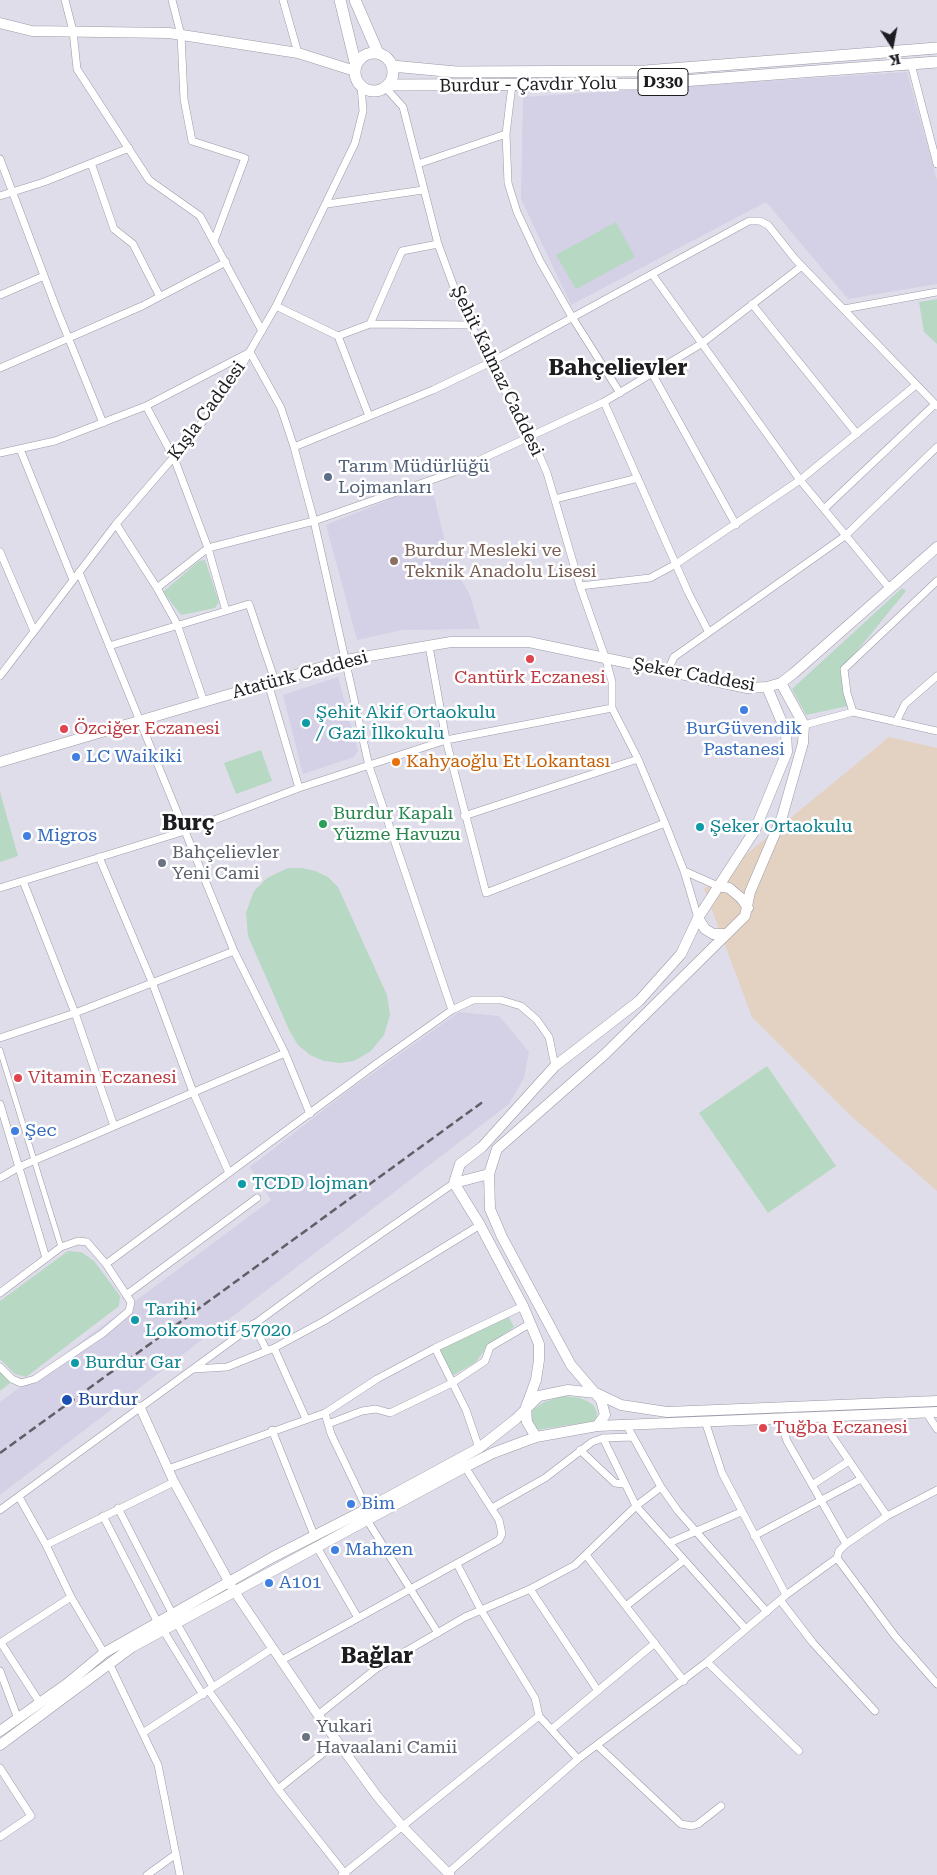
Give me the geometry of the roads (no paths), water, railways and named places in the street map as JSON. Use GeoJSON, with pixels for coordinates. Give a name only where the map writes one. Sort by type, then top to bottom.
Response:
{"type":"FeatureCollection","features":[{"type":"Feature","properties":{"kind":"highway"},"geometry":{"type":"LineString","coordinates":[[340,0],[362,86]]}},
{"type":"Feature","properties":{"kind":"highway"},"geometry":{"type":"LineString","coordinates":[[356,0],[378,53],[387,58],[392,66],[393,76],[386,86]]}},
{"type":"Feature","properties":{"kind":"highway","name":"Burdur - Çavdır Yolu"},"geometry":{"type":"LineString","coordinates":[[392,66],[456,72],[645,71],[937,48]]}},
{"type":"Feature","properties":{"kind":"highway"},"geometry":{"type":"LineString","coordinates":[[356,68],[362,57],[378,53]]}},
{"type":"Feature","properties":{"kind":"highway","name":"Burdur - Çavdır Yolu"},"geometry":{"type":"LineString","coordinates":[[386,86],[641,84],[937,62]]}},
{"type":"Feature","properties":{"kind":"highway","name":"D330"},"geometry":{"type":"LineString","coordinates":[[362,86],[372,90],[386,86]]}},
{"type":"Feature","properties":{"kind":"main road"},"geometry":{"type":"LineString","coordinates":[[0,23],[32,31],[181,35],[298,53],[356,68]]}},
{"type":"Feature","properties":{"kind":"main road"},"geometry":{"type":"LineString","coordinates":[[597,1426],[605,1415],[605,1409],[596,1393],[571,1365],[502,1238],[490,1209],[489,1174],[497,1149],[605,1054],[745,916],[750,892],[782,817],[793,772],[803,743],[804,725],[781,683],[937,547]]}},
{"type":"Feature","properties":{"kind":"main road","name":"Atatürk Caddesi"},"geometry":{"type":"LineString","coordinates":[[1,759],[139,722],[346,660],[429,646],[460,642],[529,642],[606,660]]}},
{"type":"Feature","properties":{"kind":"main road","name":"Şeker Caddesi"},"geometry":{"type":"LineString","coordinates":[[606,660],[747,688],[766,687],[781,683]]}},
{"type":"Feature","properties":{"kind":"main road"},"geometry":{"type":"LineString","coordinates":[[536,1437],[530,1430],[527,1422],[526,1407],[536,1380],[539,1344],[523,1306],[480,1225],[454,1183],[460,1164],[482,1147],[555,1066],[639,1001],[681,954],[698,918],[755,830],[787,752],[786,732],[766,687]]}},
{"type":"Feature","properties":{"kind":"main road"},"geometry":{"type":"LineString","coordinates":[[718,886],[729,888],[741,898],[748,908]]}},
{"type":"Feature","properties":{"kind":"main road"},"geometry":{"type":"LineString","coordinates":[[698,918],[704,928],[713,934],[726,934]]}},
{"type":"Feature","properties":{"kind":"main road"},"geometry":{"type":"LineString","coordinates":[[454,1183],[489,1174]]}},
{"type":"Feature","properties":{"kind":"main road"},"geometry":{"type":"LineString","coordinates":[[231,1587],[317,1547],[367,1514],[478,1448],[516,1419],[539,1396],[568,1390],[596,1393],[621,1405],[668,1412],[937,1402]]}},
{"type":"Feature","properties":{"kind":"main road"},"geometry":{"type":"LineString","coordinates":[[0,1732],[104,1653],[161,1626],[231,1587],[314,1535],[367,1514],[493,1453],[536,1437],[597,1426],[932,1412]]}},
{"type":"Feature","properties":{"kind":"main road"},"geometry":{"type":"LineString","coordinates":[[0,1745],[161,1626]]}},
{"type":"Feature","properties":{"kind":"street"},"geometry":{"type":"LineString","coordinates":[[65,0],[73,32],[77,69],[149,180],[200,216],[262,331]]}},
{"type":"Feature","properties":{"kind":"street"},"geometry":{"type":"LineString","coordinates":[[172,0],[181,35],[184,98],[192,141],[245,158],[214,241]]}},
{"type":"Feature","properties":{"kind":"street"},"geometry":{"type":"LineString","coordinates":[[283,0],[298,53]]}},
{"type":"Feature","properties":{"kind":"street"},"geometry":{"type":"LineString","coordinates":[[911,64],[937,160]]}},
{"type":"Feature","properties":{"kind":"street"},"geometry":{"type":"LineString","coordinates":[[512,85],[506,134],[508,182],[517,212],[540,261],[572,317],[620,393]]}},
{"type":"Feature","properties":{"kind":"street","name":"Kışla Caddesi"},"geometry":{"type":"LineString","coordinates":[[0,676],[116,524],[174,458],[231,384],[276,306],[356,144],[363,111],[362,86]]}},
{"type":"Feature","properties":{"kind":"street","name":"Şehit Kalmaz Caddesi"},"geometry":{"type":"LineString","coordinates":[[386,86],[403,107],[438,244],[471,325],[489,363],[531,436],[555,499],[580,586],[606,660],[612,682],[612,708]]}},
{"type":"Feature","properties":{"kind":"street"},"geometry":{"type":"LineString","coordinates":[[418,164],[506,134]]}},
{"type":"Feature","properties":{"kind":"street"},"geometry":{"type":"LineString","coordinates":[[0,196],[129,148]]}},
{"type":"Feature","properties":{"kind":"street"},"geometry":{"type":"LineString","coordinates":[[0,160],[67,337],[103,423]]}},
{"type":"Feature","properties":{"kind":"street"},"geometry":{"type":"LineString","coordinates":[[91,163],[114,229],[133,244],[159,295]]}},
{"type":"Feature","properties":{"kind":"street"},"geometry":{"type":"LineString","coordinates":[[327,204],[424,190]]}},
{"type":"Feature","properties":{"kind":"street"},"geometry":{"type":"LineString","coordinates":[[294,447],[432,390],[489,363],[749,221],[760,221],[768,225],[802,266],[936,405],[824,509]]}},
{"type":"Feature","properties":{"kind":"street"},"geometry":{"type":"LineString","coordinates":[[370,324],[402,251],[438,244]]}},
{"type":"Feature","properties":{"kind":"street"},"geometry":{"type":"LineString","coordinates":[[0,368],[67,337],[142,306],[159,295],[226,262]]}},
{"type":"Feature","properties":{"kind":"street"},"geometry":{"type":"LineString","coordinates":[[157,588],[208,548],[314,521],[454,472],[604,402],[653,375],[701,344],[802,266]]}},
{"type":"Feature","properties":{"kind":"street"},"geometry":{"type":"LineString","coordinates":[[652,274],[800,480],[890,589]]}},
{"type":"Feature","properties":{"kind":"street"},"geometry":{"type":"LineString","coordinates":[[0,294],[44,276]]}},
{"type":"Feature","properties":{"kind":"street"},"geometry":{"type":"LineString","coordinates":[[844,309],[937,292]]}},
{"type":"Feature","properties":{"kind":"street"},"geometry":{"type":"LineString","coordinates":[[752,304],[857,434]]}},
{"type":"Feature","properties":{"kind":"street"},"geometry":{"type":"LineString","coordinates":[[276,306],[338,336],[369,416]]}},
{"type":"Feature","properties":{"kind":"street"},"geometry":{"type":"LineString","coordinates":[[338,336],[370,324],[471,325]]}},
{"type":"Feature","properties":{"kind":"street"},"geometry":{"type":"LineString","coordinates":[[0,453],[55,440],[146,406],[250,352],[281,408],[294,447],[314,521],[369,766],[452,1010]]}},
{"type":"Feature","properties":{"kind":"street"},"geometry":{"type":"LineString","coordinates":[[653,375],[736,525]]}},
{"type":"Feature","properties":{"kind":"street"},"geometry":{"type":"LineString","coordinates":[[580,586],[650,578],[676,564],[800,480],[916,385]]}},
{"type":"Feature","properties":{"kind":"street"},"geometry":{"type":"LineString","coordinates":[[604,402],[708,631]]}},
{"type":"Feature","properties":{"kind":"street"},"geometry":{"type":"LineString","coordinates":[[146,406],[174,458],[208,548],[226,611]]}},
{"type":"Feature","properties":{"kind":"street"},"geometry":{"type":"LineString","coordinates":[[668,672],[674,657],[708,631],[845,536],[937,447]]}},
{"type":"Feature","properties":{"kind":"street"},"geometry":{"type":"LineString","coordinates":[[20,449],[73,580]]}},
{"type":"Feature","properties":{"kind":"street"},"geometry":{"type":"LineString","coordinates":[[555,499],[638,478]]}},
{"type":"Feature","properties":{"kind":"street"},"geometry":{"type":"LineString","coordinates":[[116,524],[157,588],[177,624],[204,702]]}},
{"type":"Feature","properties":{"kind":"street"},"geometry":{"type":"LineString","coordinates":[[0,552],[34,631]]}},
{"type":"Feature","properties":{"kind":"street"},"geometry":{"type":"LineString","coordinates":[[79,572],[234,951],[286,1053],[310,1114]]}},
{"type":"Feature","properties":{"kind":"street"},"geometry":{"type":"LineString","coordinates":[[853,712],[847,693],[844,669],[937,581]]}},
{"type":"Feature","properties":{"kind":"street"},"geometry":{"type":"LineString","coordinates":[[108,646],[249,604],[299,788]]}},
{"type":"Feature","properties":{"kind":"street"},"geometry":{"type":"LineString","coordinates":[[429,646],[446,740],[464,816],[486,893],[665,823]]}},
{"type":"Feature","properties":{"kind":"street"},"geometry":{"type":"LineString","coordinates":[[896,722],[905,704],[937,676]]}},
{"type":"Feature","properties":{"kind":"street"},"geometry":{"type":"LineString","coordinates":[[0,888],[185,831],[299,788],[446,740],[612,708],[638,759],[665,823],[684,871],[698,918]]}},
{"type":"Feature","properties":{"kind":"street"},"geometry":{"type":"LineString","coordinates":[[804,725],[853,712],[937,731]]}},
{"type":"Feature","properties":{"kind":"street"},"geometry":{"type":"LineString","coordinates":[[464,816],[638,759]]}},
{"type":"Feature","properties":{"kind":"street"},"geometry":{"type":"LineString","coordinates":[[99,857],[152,982],[193,1092],[229,1173]]}},
{"type":"Feature","properties":{"kind":"street"},"geometry":{"type":"LineString","coordinates":[[684,871],[718,886]]}},
{"type":"Feature","properties":{"kind":"street"},"geometry":{"type":"LineString","coordinates":[[23,880],[75,1013],[114,1126]]}},
{"type":"Feature","properties":{"kind":"street"},"geometry":{"type":"LineString","coordinates":[[0,1038],[75,1013],[234,951]]}},
{"type":"Feature","properties":{"kind":"street"},"geometry":{"type":"LineString","coordinates":[[106,1264],[452,1010],[473,1000],[500,1000],[521,1006],[537,1020],[549,1037],[555,1066]]}},
{"type":"Feature","properties":{"kind":"street"},"geometry":{"type":"LineString","coordinates":[[0,1050],[62,1247]]}},
{"type":"Feature","properties":{"kind":"street"},"geometry":{"type":"LineString","coordinates":[[0,1178],[35,1160],[286,1053]]}},
{"type":"Feature","properties":{"kind":"street"},"geometry":{"type":"LineString","coordinates":[[0,1104],[46,1258]]}},
{"type":"Feature","properties":{"kind":"street"},"geometry":{"type":"LineString","coordinates":[[0,1510],[253,1324],[454,1183]]}},
{"type":"Feature","properties":{"kind":"street"},"geometry":{"type":"LineString","coordinates":[[126,1295],[256,1198]]}},
{"type":"Feature","properties":{"kind":"street"},"geometry":{"type":"LineString","coordinates":[[192,1369],[227,1367],[271,1349],[324,1321],[480,1225]]}},
{"type":"Feature","properties":{"kind":"street"},"geometry":{"type":"LineString","coordinates":[[0,1293],[62,1247],[78,1241],[87,1242],[106,1264],[131,1302],[129,1311],[103,1333],[35,1379],[21,1383],[12,1379],[0,1367]]}},
{"type":"Feature","properties":{"kind":"street"},"geometry":{"type":"LineString","coordinates":[[168,1469],[272,1430],[324,1413],[377,1379],[435,1348],[523,1306]]}},
{"type":"Feature","properties":{"kind":"street"},"geometry":{"type":"LineString","coordinates":[[328,1424],[362,1411],[376,1410],[390,1414],[452,1383],[486,1361],[490,1347],[531,1323]]}},
{"type":"Feature","properties":{"kind":"street"},"geometry":{"type":"LineString","coordinates":[[253,1324],[271,1349],[306,1419]]}},
{"type":"Feature","properties":{"kind":"street"},"geometry":{"type":"LineString","coordinates":[[435,1348],[466,1410],[478,1448]]}},
{"type":"Feature","properties":{"kind":"street"},"geometry":{"type":"LineString","coordinates":[[140,1407],[174,1482],[231,1587],[337,1742],[403,1827],[449,1874],[578,1759],[684,1681],[783,1598],[837,1558],[839,1550],[846,1544],[887,1516],[937,1490]]}},
{"type":"Feature","properties":{"kind":"street"},"geometry":{"type":"LineString","coordinates":[[932,1412],[937,1429]]}},
{"type":"Feature","properties":{"kind":"street"},"geometry":{"type":"LineString","coordinates":[[324,1413],[367,1514],[410,1590],[438,1633]]}},
{"type":"Feature","properties":{"kind":"street"},"geometry":{"type":"LineString","coordinates":[[825,1417],[829,1431],[887,1516]]}},
{"type":"Feature","properties":{"kind":"street"},"geometry":{"type":"LineString","coordinates":[[780,1419],[787,1441],[846,1544]]}},
{"type":"Feature","properties":{"kind":"street"},"geometry":{"type":"LineString","coordinates":[[705,1421],[719,1464],[783,1598],[813,1643],[875,1711]]}},
{"type":"Feature","properties":{"kind":"street"},"geometry":{"type":"LineString","coordinates":[[627,1426],[661,1487],[694,1531],[766,1612]]}},
{"type":"Feature","properties":{"kind":"street"},"geometry":{"type":"LineString","coordinates":[[272,1430],[314,1535]]}},
{"type":"Feature","properties":{"kind":"street"},"geometry":{"type":"LineString","coordinates":[[492,1508],[545,1478],[580,1450],[603,1438],[633,1436]]}},
{"type":"Feature","properties":{"kind":"street"},"geometry":{"type":"LineString","coordinates":[[603,1438],[636,1506],[746,1629]]}},
{"type":"Feature","properties":{"kind":"street"},"geometry":{"type":"LineString","coordinates":[[580,1450],[614,1483],[624,1484]]}},
{"type":"Feature","properties":{"kind":"street"},"geometry":{"type":"LineString","coordinates":[[812,1484],[849,1460]]}},
{"type":"Feature","properties":{"kind":"street"},"geometry":{"type":"LineString","coordinates":[[282,1660],[499,1540],[502,1534],[492,1508],[465,1467]]}},
{"type":"Feature","properties":{"kind":"street"},"geometry":{"type":"LineString","coordinates":[[754,1536],[862,1479]]}},
{"type":"Feature","properties":{"kind":"street"},"geometry":{"type":"LineString","coordinates":[[46,1544],[174,1482]]}},
{"type":"Feature","properties":{"kind":"street"},"geometry":{"type":"LineString","coordinates":[[318,1715],[377,1668],[465,1617],[530,1589],[574,1565],[636,1506],[661,1487]]}},
{"type":"Feature","properties":{"kind":"street"},"geometry":{"type":"LineString","coordinates":[[19,1497],[46,1544],[71,1596],[104,1653]]}},
{"type":"Feature","properties":{"kind":"street"},"geometry":{"type":"LineString","coordinates":[[118,1508],[208,1691]]}},
{"type":"Feature","properties":{"kind":"street"},"geometry":{"type":"LineString","coordinates":[[669,1544],[694,1531],[741,1512]]}},
{"type":"Feature","properties":{"kind":"street"},"geometry":{"type":"LineString","coordinates":[[103,1516],[161,1626],[278,1789],[344,1875],[539,1716]]}},
{"type":"Feature","properties":{"kind":"street"},"geometry":{"type":"LineString","coordinates":[[317,1547],[358,1618]]}},
{"type":"Feature","properties":{"kind":"street"},"geometry":{"type":"LineString","coordinates":[[586,1555],[684,1681]]}},
{"type":"Feature","properties":{"kind":"street"},"geometry":{"type":"LineString","coordinates":[[837,1558],[894,1636],[937,1684]]}},
{"type":"Feature","properties":{"kind":"street"},"geometry":{"type":"LineString","coordinates":[[626,1606],[684,1560]]}},
{"type":"Feature","properties":{"kind":"street"},"geometry":{"type":"LineString","coordinates":[[457,1564],[482,1611],[535,1698],[539,1716],[578,1759]]}},
{"type":"Feature","properties":{"kind":"street"},"geometry":{"type":"LineString","coordinates":[[530,1589],[598,1691]]}},
{"type":"Feature","properties":{"kind":"street"},"geometry":{"type":"LineString","coordinates":[[40,1702],[1,1643],[71,1596]]}},
{"type":"Feature","properties":{"kind":"street"},"geometry":{"type":"LineString","coordinates":[[552,1729],[655,1643]]}},
{"type":"Feature","properties":{"kind":"street"},"geometry":{"type":"LineString","coordinates":[[144,1732],[273,1648]]}},
{"type":"Feature","properties":{"kind":"street"},"geometry":{"type":"LineString","coordinates":[[707,1662],[799,1751]]}},
{"type":"Feature","properties":{"kind":"street"},"geometry":{"type":"LineString","coordinates":[[109,1663],[144,1732],[163,1780],[180,1875]]}},
{"type":"Feature","properties":{"kind":"street"},"geometry":{"type":"LineString","coordinates":[[0,1671],[18,1719]]}},
{"type":"Feature","properties":{"kind":"street"},"geometry":{"type":"LineString","coordinates":[[278,1789],[337,1742]]}},
{"type":"Feature","properties":{"kind":"street"},"geometry":{"type":"LineString","coordinates":[[597,1745],[681,1824],[692,1826],[698,1824],[721,1806]]}},
{"type":"Feature","properties":{"kind":"street"},"geometry":{"type":"LineString","coordinates":[[0,1768],[31,1816],[0,1837]]}},
{"type":"Feature","properties":{"kind":"street"},"geometry":{"type":"LineString","coordinates":[[147,1875],[176,1854]]}},
{"type":"Feature","properties":{"kind":"railway"},"geometry":{"type":"LineString","coordinates":[[0,1453],[484,1101]]}},
{"type":"Feature","properties":{"kind":"place","name":"Tarım Müdürlüğü Lojmanları"},"geometry":{"type":"Point","coordinates":[328,477]}},
{"type":"Feature","properties":{"kind":"place","name":"Burdur Mesleki ve Teknik Anadolu Lisesi"},"geometry":{"type":"Point","coordinates":[394,561]}},
{"type":"Feature","properties":{"kind":"place","name":"Cantürk Eczanesi"},"geometry":{"type":"Point","coordinates":[530,659]}},
{"type":"Feature","properties":{"kind":"place","name":"BurGüvendik Pastanesi"},"geometry":{"type":"Point","coordinates":[744,710]}},
{"type":"Feature","properties":{"kind":"place","name":"Şehit Akif Ortaokulu / Gazi İlkokulu"},"geometry":{"type":"Point","coordinates":[306,723]}},
{"type":"Feature","properties":{"kind":"place","name":"Özciğer Eczanesi"},"geometry":{"type":"Point","coordinates":[64,729]}},
{"type":"Feature","properties":{"kind":"place","name":"LC Waikiki"},"geometry":{"type":"Point","coordinates":[76,757]}},
{"type":"Feature","properties":{"kind":"place","name":"Kahyaoğlu Et Lokantası"},"geometry":{"type":"Point","coordinates":[396,762]}},
{"type":"Feature","properties":{"kind":"place","name":"Burdur Kapalı Yüzme Havuzu"},"geometry":{"type":"Point","coordinates":[323,824]}},
{"type":"Feature","properties":{"kind":"place","name":"Şeker Ortaokulu"},"geometry":{"type":"Point","coordinates":[700,827]}},
{"type":"Feature","properties":{"kind":"place","name":"Migros"},"geometry":{"type":"Point","coordinates":[27,836]}},
{"type":"Feature","properties":{"kind":"place","name":"Bahçelievler Yeni Cami"},"geometry":{"type":"Point","coordinates":[162,863]}},
{"type":"Feature","properties":{"kind":"place","name":"Vitamin Eczanesi"},"geometry":{"type":"Point","coordinates":[18,1078]}},
{"type":"Feature","properties":{"kind":"place","name":"Şec"},"geometry":{"type":"Point","coordinates":[15,1131]}},
{"type":"Feature","properties":{"kind":"place","name":"TCDD lojman"},"geometry":{"type":"Point","coordinates":[242,1184]}},
{"type":"Feature","properties":{"kind":"place","name":"Tarihi Lokomotif 57020"},"geometry":{"type":"Point","coordinates":[135,1320]}},
{"type":"Feature","properties":{"kind":"place","name":"Burdur Gar"},"geometry":{"type":"Point","coordinates":[75,1363]}},
{"type":"Feature","properties":{"kind":"place","name":"Burdur"},"geometry":{"type":"Point","coordinates":[67,1400]}},
{"type":"Feature","properties":{"kind":"place","name":"Tuğba Eczanesi"},"geometry":{"type":"Point","coordinates":[763,1428]}},
{"type":"Feature","properties":{"kind":"place","name":"Bim"},"geometry":{"type":"Point","coordinates":[351,1504]}},
{"type":"Feature","properties":{"kind":"place","name":"Mahzen"},"geometry":{"type":"Point","coordinates":[335,1550]}},
{"type":"Feature","properties":{"kind":"place","name":"A101"},"geometry":{"type":"Point","coordinates":[269,1583]}},
{"type":"Feature","properties":{"kind":"place","name":"Yukari Havaalani Camii"},"geometry":{"type":"Point","coordinates":[306,1737]}},
{"type":"Feature","properties":{"kind":"district","name":"Bahçelievler"},"geometry":{"type":"Point","coordinates":[618,369]}},
{"type":"Feature","properties":{"kind":"district","name":"Burç"},"geometry":{"type":"Point","coordinates":[188,824]}},
{"type":"Feature","properties":{"kind":"district","name":"Bağlar"},"geometry":{"type":"Point","coordinates":[377,1657]}}]}
